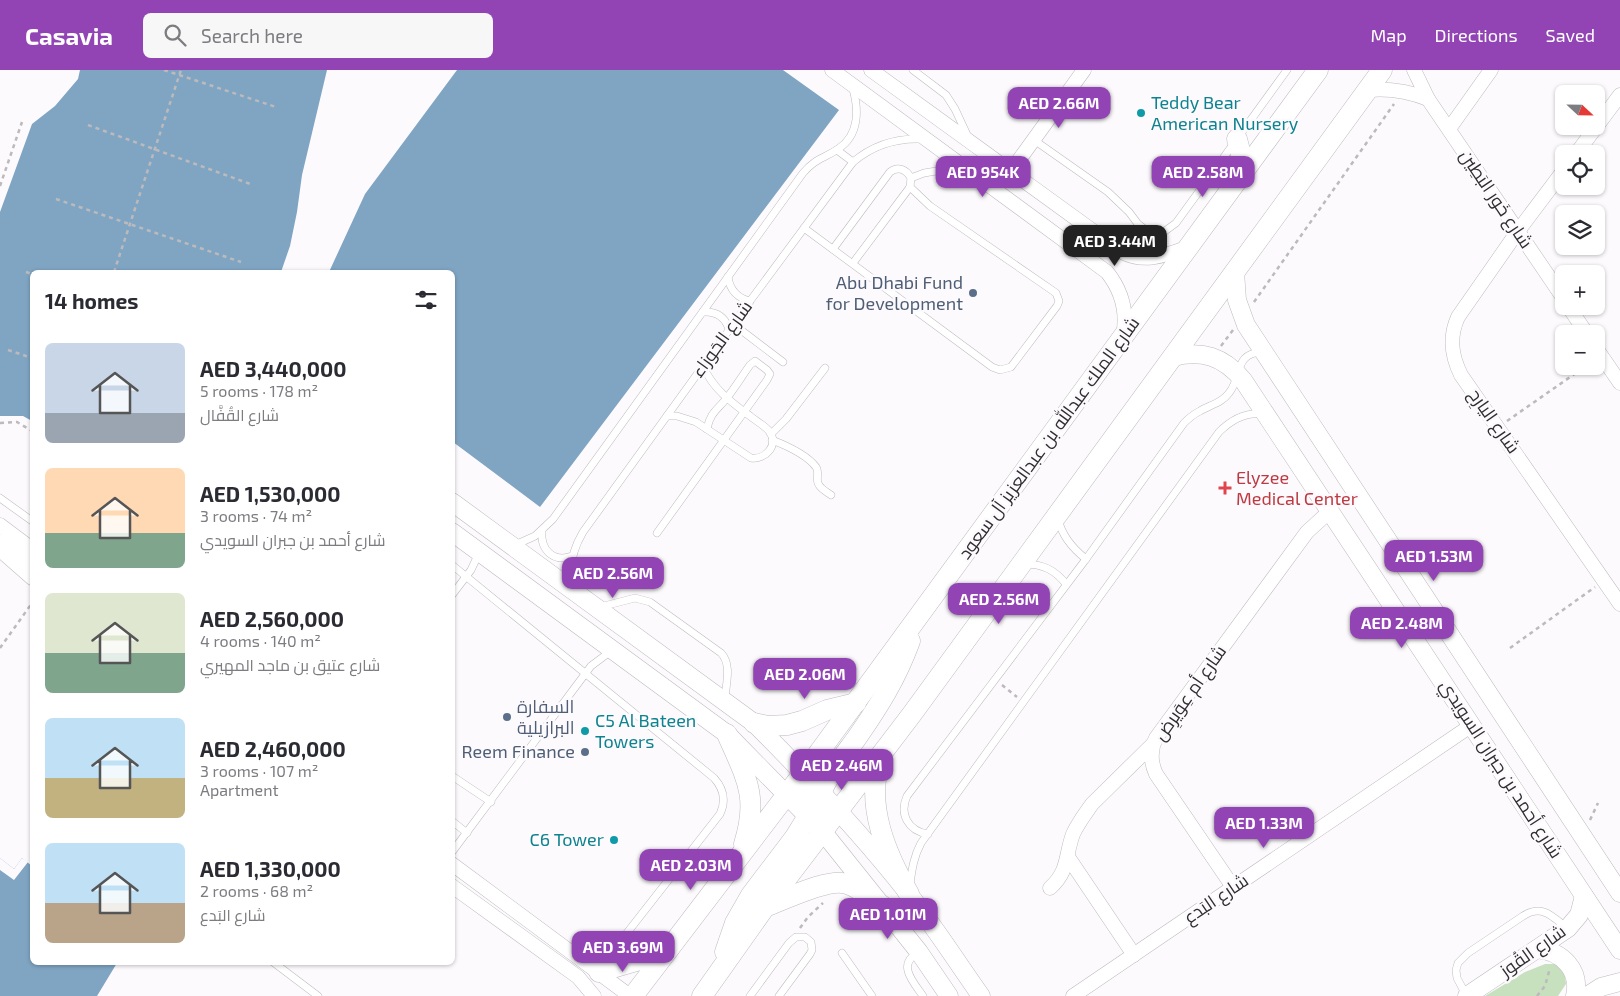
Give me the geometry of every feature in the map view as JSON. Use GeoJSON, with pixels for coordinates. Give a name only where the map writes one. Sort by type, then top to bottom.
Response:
{"type":"FeatureCollection","features":[{"type":"Feature","properties":{"kind":"main road","name":"شارع الملك عبدالله بن عبدالعزيز آل سعود"},"geometry":{"type":"LineString","coordinates":[[632,996],[856,703],[1318,70]]}},
{"type":"Feature","properties":{"kind":"main road"},"geometry":{"type":"LineString","coordinates":[[702,996],[765,908],[886,749],[1022,564],[1382,70]]}},
{"type":"Feature","properties":{"kind":"main road"},"geometry":{"type":"LineString","coordinates":[[1237,139],[1245,170]]}},
{"type":"Feature","properties":{"kind":"main road"},"geometry":{"type":"LineString","coordinates":[[823,832],[818,812],[821,792],[886,694],[903,659],[915,622]]}},
{"type":"Feature","properties":{"kind":"main road"},"geometry":{"type":"LineString","coordinates":[[754,723],[787,725],[802,721],[827,710],[856,703]]}},
{"type":"Feature","properties":{"kind":"main road"},"geometry":{"type":"LineString","coordinates":[[727,734],[751,795],[749,825],[740,854]]}},
{"type":"Feature","properties":{"kind":"main road"},"geometry":{"type":"LineString","coordinates":[[886,749],[877,770],[875,782],[876,806],[889,856],[909,894]]}},
{"type":"Feature","properties":{"kind":"main road"},"geometry":{"type":"LineString","coordinates":[[722,968],[730,938],[742,909],[796,837],[808,816],[810,806],[809,794],[803,773]]}},
{"type":"Feature","properties":{"kind":"main road"},"geometry":{"type":"LineString","coordinates":[[765,908],[820,886],[840,882],[858,889],[884,907]]}},
{"type":"Feature","properties":{"kind":"main road"},"geometry":{"type":"LineString","coordinates":[[592,967],[640,960],[669,949]]}},
{"type":"Feature","properties":{"kind":"street"},"geometry":{"type":"LineString","coordinates":[[832,70],[1107,272],[1114,281],[1122,298],[1125,318],[1123,337]]}},
{"type":"Feature","properties":{"kind":"street"},"geometry":{"type":"LineString","coordinates":[[871,70],[1128,255],[1149,258],[1163,256],[1189,246]]}},
{"type":"Feature","properties":{"kind":"street"},"geometry":{"type":"LineString","coordinates":[[1011,171],[1084,70]]}},
{"type":"Feature","properties":{"kind":"street","name":"شارع خَور البَطِين"},"geometry":{"type":"LineString","coordinates":[[1414,70],[1428,99],[1555,286]]}},
{"type":"Feature","properties":{"kind":"street"},"geometry":{"type":"LineString","coordinates":[[1449,129],[1491,70]]}},
{"type":"Feature","properties":{"kind":"street"},"geometry":{"type":"LineString","coordinates":[[1368,90],[1403,91],[1428,99]]}},
{"type":"Feature","properties":{"kind":"street"},"geometry":{"type":"LineString","coordinates":[[1583,145],[1620,95]]}},
{"type":"Feature","properties":{"kind":"street","name":"شارع اليارِح"},"geometry":{"type":"LineString","coordinates":[[1555,182],[1458,317],[1452,333],[1452,351],[1457,367],[1620,604]]}},
{"type":"Feature","properties":{"kind":"street"},"geometry":{"type":"LineString","coordinates":[[1093,260],[1098,260],[1105,256],[1111,244]]}},
{"type":"Feature","properties":{"kind":"street","name":"شارع أحمد بن جبران السويدي"},"geometry":{"type":"LineString","coordinates":[[1235,272],[1237,300],[1243,318],[1264,352],[1614,876],[1620,893]]}},
{"type":"Feature","properties":{"kind":"street","name":"شارع أحمد بن جبران السويدي"},"geometry":{"type":"LineString","coordinates":[[1172,357],[1192,353],[1212,357],[1238,373],[1620,950]]}},
{"type":"Feature","properties":{"kind":"street"},"geometry":{"type":"LineString","coordinates":[[1605,361],[1620,383]]}},
{"type":"Feature","properties":{"kind":"street"},"geometry":{"type":"LineString","coordinates":[[455,504],[754,723],[821,792],[909,894],[981,996]]}},
{"type":"Feature","properties":{"kind":"street","name":"شارع أم عِوَيرِض"},"geometry":{"type":"LineString","coordinates":[[1233,887],[1156,774],[1151,760],[1153,744],[1307,532],[1330,512]]}},
{"type":"Feature","properties":{"kind":"street"},"geometry":{"type":"LineString","coordinates":[[0,525],[30,548]]}},
{"type":"Feature","properties":{"kind":"street"},"geometry":{"type":"LineString","coordinates":[[455,534],[727,734],[823,832],[919,952],[949,996]]}},
{"type":"Feature","properties":{"kind":"street"},"geometry":{"type":"LineString","coordinates":[[0,541],[8,544],[30,561]]}},
{"type":"Feature","properties":{"kind":"street"},"geometry":{"type":"LineString","coordinates":[[0,550],[30,576]]}},
{"type":"Feature","properties":{"kind":"street","name":"شارع البَدع"},"geometry":{"type":"LineString","coordinates":[[1073,996],[1472,725]]}},
{"type":"Feature","properties":{"kind":"street"},"geometry":{"type":"LineString","coordinates":[[1050,888],[1060,877],[1068,857],[1073,834],[1092,804],[1153,744]]}},
{"type":"Feature","properties":{"kind":"street"},"geometry":{"type":"LineString","coordinates":[[1068,857],[1134,955]]}},
{"type":"Feature","properties":{"kind":"street"},"geometry":{"type":"LineString","coordinates":[[455,866],[632,996]]}},
{"type":"Feature","properties":{"kind":"street"},"geometry":{"type":"LineString","coordinates":[[455,888],[574,973],[594,996]]}},
{"type":"Feature","properties":{"kind":"street","name":"شارع القُوز"},"geometry":{"type":"LineString","coordinates":[[1467,996],[1544,950],[1579,915],[1584,896]]}},
{"type":"Feature","properties":{"kind":"street"},"geometry":{"type":"LineString","coordinates":[[1544,950],[1564,959],[1573,971],[1576,986],[1575,996]]}},
{"type":"Feature","properties":{"kind":"street"},"geometry":{"type":"LineString","coordinates":[[1587,996],[1601,987],[1620,982]]}},
{"type":"Feature","properties":{"kind":"lane"},"geometry":{"type":"LineString","coordinates":[[913,70],[946,95],[971,142]]}},
{"type":"Feature","properties":{"kind":"lane"},"geometry":{"type":"LineString","coordinates":[[1034,140],[1108,192],[1129,212],[1142,228],[1159,233],[1176,223],[1287,70]]}},
{"type":"Feature","properties":{"kind":"lane","name":"شارع الجَوزاء"},"geometry":{"type":"LineString","coordinates":[[512,545],[528,540],[542,531],[553,519],[810,166],[837,150],[847,141],[855,126],[857,108],[851,83]]}},
{"type":"Feature","properties":{"kind":"lane","name":"شارع الجَوزاء"},"geometry":{"type":"LineString","coordinates":[[575,591],[571,574],[572,556],[583,532],[853,162],[863,154],[883,144],[905,139],[928,139]]}},
{"type":"Feature","properties":{"kind":"lane"},"geometry":{"type":"LineString","coordinates":[[837,150],[853,162]]}},
{"type":"Feature","properties":{"kind":"lane"},"geometry":{"type":"LineString","coordinates":[[910,178],[924,173],[965,166]]}},
{"type":"Feature","properties":{"kind":"lane"},"geometry":{"type":"LineString","coordinates":[[833,249],[890,172],[902,169],[905,171],[910,178],[910,186],[853,263]]}},
{"type":"Feature","properties":{"kind":"lane"},"geometry":{"type":"LineString","coordinates":[[804,228],[996,369],[1004,370],[1011,367],[1020,351],[1057,306],[1056,293],[930,206],[910,186]]}},
{"type":"Feature","properties":{"kind":"lane"},"geometry":{"type":"LineString","coordinates":[[728,277],[735,293],[744,300],[750,301]]}},
{"type":"Feature","properties":{"kind":"lane"},"geometry":{"type":"LineString","coordinates":[[703,312],[713,312],[722,317],[783,362]]}},
{"type":"Feature","properties":{"kind":"lane"},"geometry":{"type":"LineString","coordinates":[[928,834],[915,831],[906,821],[903,808],[908,796],[1086,558],[1184,423],[1197,412],[1225,398],[1233,387],[1239,367],[1246,357],[1251,354],[1264,352]]}},
{"type":"Feature","properties":{"kind":"lane"},"geometry":{"type":"LineString","coordinates":[[656,533],[767,380],[770,374],[767,370],[754,362],[750,364],[727,398],[714,411],[707,429]]}},
{"type":"Feature","properties":{"kind":"lane"},"geometry":{"type":"LineString","coordinates":[[667,416],[686,419],[707,429],[746,456],[756,459],[766,455],[772,445],[772,437],[768,430],[727,398],[712,383],[703,366]]}},
{"type":"Feature","properties":{"kind":"lane"},"geometry":{"type":"LineString","coordinates":[[772,437],[824,368]]}},
{"type":"Feature","properties":{"kind":"lane"},"geometry":{"type":"LineString","coordinates":[[909,894],[912,864],[916,852],[928,834],[1219,432],[1240,417],[1248,414],[1266,414]]}},
{"type":"Feature","properties":{"kind":"lane"},"geometry":{"type":"LineString","coordinates":[[772,437],[813,464],[818,472],[819,486],[831,495]]}},
{"type":"Feature","properties":{"kind":"lane"},"geometry":{"type":"LineString","coordinates":[[0,498],[30,520]]}},
{"type":"Feature","properties":{"kind":"lane"},"geometry":{"type":"LineString","coordinates":[[1057,516],[1062,531],[1071,546],[1086,558]]}},
{"type":"Feature","properties":{"kind":"lane"},"geometry":{"type":"LineString","coordinates":[[542,531],[542,543],[549,554],[560,558],[572,556]]}},
{"type":"Feature","properties":{"kind":"lane"},"geometry":{"type":"LineString","coordinates":[[455,591],[468,576],[480,551]]}},
{"type":"Feature","properties":{"kind":"lane"},"geometry":{"type":"LineString","coordinates":[[1022,564],[1042,566],[1053,571],[1066,584]]}},
{"type":"Feature","properties":{"kind":"lane"},"geometry":{"type":"LineString","coordinates":[[455,567],[714,778],[722,789],[724,802],[715,820],[616,947],[602,956],[592,967]]}},
{"type":"Feature","properties":{"kind":"lane"},"geometry":{"type":"LineString","coordinates":[[597,608],[635,598],[650,602],[722,653],[727,665],[724,701]]}},
{"type":"Feature","properties":{"kind":"lane"},"geometry":{"type":"LineString","coordinates":[[455,848],[586,673],[598,660],[612,650]]}},
{"type":"Feature","properties":{"kind":"lane"},"geometry":{"type":"LineString","coordinates":[[455,778],[491,802]]}},
{"type":"Feature","properties":{"kind":"lane"},"geometry":{"type":"LineString","coordinates":[[455,824],[467,833]]}},
{"type":"Feature","properties":{"kind":"lane"},"geometry":{"type":"LineString","coordinates":[[1467,996],[1457,978],[1456,970],[1458,963],[1468,953],[1522,916],[1536,910],[1543,911],[1549,913],[1568,928]]}},
{"type":"Feature","properties":{"kind":"lane"},"geometry":{"type":"LineString","coordinates":[[750,996],[789,943],[800,936],[809,939],[812,950],[780,996]]}},
{"type":"Feature","properties":{"kind":"lane"},"geometry":{"type":"LineString","coordinates":[[842,952],[872,996]]}},
{"type":"Feature","properties":{"kind":"lane"},"geometry":{"type":"LineString","coordinates":[[919,952],[908,962],[908,972],[923,996]]}},
{"type":"Feature","properties":{"kind":"lane"},"geometry":{"type":"LineString","coordinates":[[277,965],[318,996]]}},
{"type":"Feature","properties":{"kind":"path"},"geometry":{"type":"LineString","coordinates":[[164,70],[276,107]]}},
{"type":"Feature","properties":{"kind":"path"},"geometry":{"type":"LineString","coordinates":[[115,270],[181,70]]}},
{"type":"Feature","properties":{"kind":"path"},"geometry":{"type":"LineString","coordinates":[[1212,357],[1243,318],[1403,91]]}},
{"type":"Feature","properties":{"kind":"path"},"geometry":{"type":"LineString","coordinates":[[0,186],[22,122]]}},
{"type":"Feature","properties":{"kind":"path"},"geometry":{"type":"LineString","coordinates":[[88,125],[253,185]]}},
{"type":"Feature","properties":{"kind":"path"},"geometry":{"type":"LineString","coordinates":[[56,199],[241,262]]}},
{"type":"Feature","properties":{"kind":"path"},"geometry":{"type":"LineString","coordinates":[[26,272],[30,273]]}},
{"type":"Feature","properties":{"kind":"path"},"geometry":{"type":"LineString","coordinates":[[8,350],[30,357]]}},
{"type":"Feature","properties":{"kind":"path"},"geometry":{"type":"LineString","coordinates":[[1498,427],[1573,375]]}},
{"type":"Feature","properties":{"kind":"path"},"geometry":{"type":"LineString","coordinates":[[0,423],[17,422],[30,430]]}},
{"type":"Feature","properties":{"kind":"path"},"geometry":{"type":"LineString","coordinates":[[1510,648],[1604,581]]}},
{"type":"Feature","properties":{"kind":"path"},"geometry":{"type":"LineString","coordinates":[[0,648],[30,606]]}},
{"type":"Feature","properties":{"kind":"path"},"geometry":{"type":"LineString","coordinates":[[995,680],[1024,702]]}},
{"type":"Feature","properties":{"kind":"path"},"geometry":{"type":"LineString","coordinates":[[800,936],[800,927],[824,902]]}},
{"type":"Feature","properties":{"kind":"path"},"geometry":{"type":"LineString","coordinates":[[1537,996],[1547,980],[1544,950]]}},
{"type":"Feature","properties":{"kind":"green space"},"geometry":{"type":"Polygon","coordinates":[[[1545,964],[1557,964],[1565,973],[1566,984],[1558,996],[1485,996],[1525,972],[1545,964]]]}},
{"type":"Feature","properties":{"kind":"water"},"geometry":{"type":"Polygon","coordinates":[[[80,70],[327,70],[302,175],[290,246],[282,270],[30,270],[30,420],[23,416],[0,416],[0,212],[32,124],[55,106],[78,79],[80,70]]]}},
{"type":"Feature","properties":{"kind":"water"},"geometry":{"type":"Polygon","coordinates":[[[457,70],[783,70],[839,110],[540,507],[455,443],[455,270],[330,270],[365,194],[457,70]]]}},
{"type":"Feature","properties":{"kind":"water"},"geometry":{"type":"Polygon","coordinates":[[[0,858],[14,869],[22,858],[30,864],[30,965],[116,965],[97,996],[0,996],[0,858]]]}},
{"type":"Feature","properties":{"kind":"pier"},"geometry":{"type":"Polygon","coordinates":[[[0,858],[14,869],[22,858],[28,862],[14,880],[0,870],[0,858]]]}},
{"type":"Feature","properties":{"kind":"place","name":"Teddy Bear American Nursery"},"geometry":{"type":"Point","coordinates":[1141,113]}},
{"type":"Feature","properties":{"kind":"place","name":"Abu Dhabi Fund for Development"},"geometry":{"type":"Point","coordinates":[973,293]}},
{"type":"Feature","properties":{"kind":"place","name":"Elyzee Medical Center"},"geometry":{"type":"Point","coordinates":[1225,488]}},
{"type":"Feature","properties":{"kind":"place","name":"السفارة البرازيلية"},"geometry":{"type":"Point","coordinates":[507,717]}},
{"type":"Feature","properties":{"kind":"place","name":"C5 Al Bateen Towers"},"geometry":{"type":"Point","coordinates":[585,731]}},
{"type":"Feature","properties":{"kind":"place","name":"Reem Finance"},"geometry":{"type":"Point","coordinates":[585,752]}},
{"type":"Feature","properties":{"kind":"place","name":"C6 Tower"},"geometry":{"type":"Point","coordinates":[614,840]}}]}
